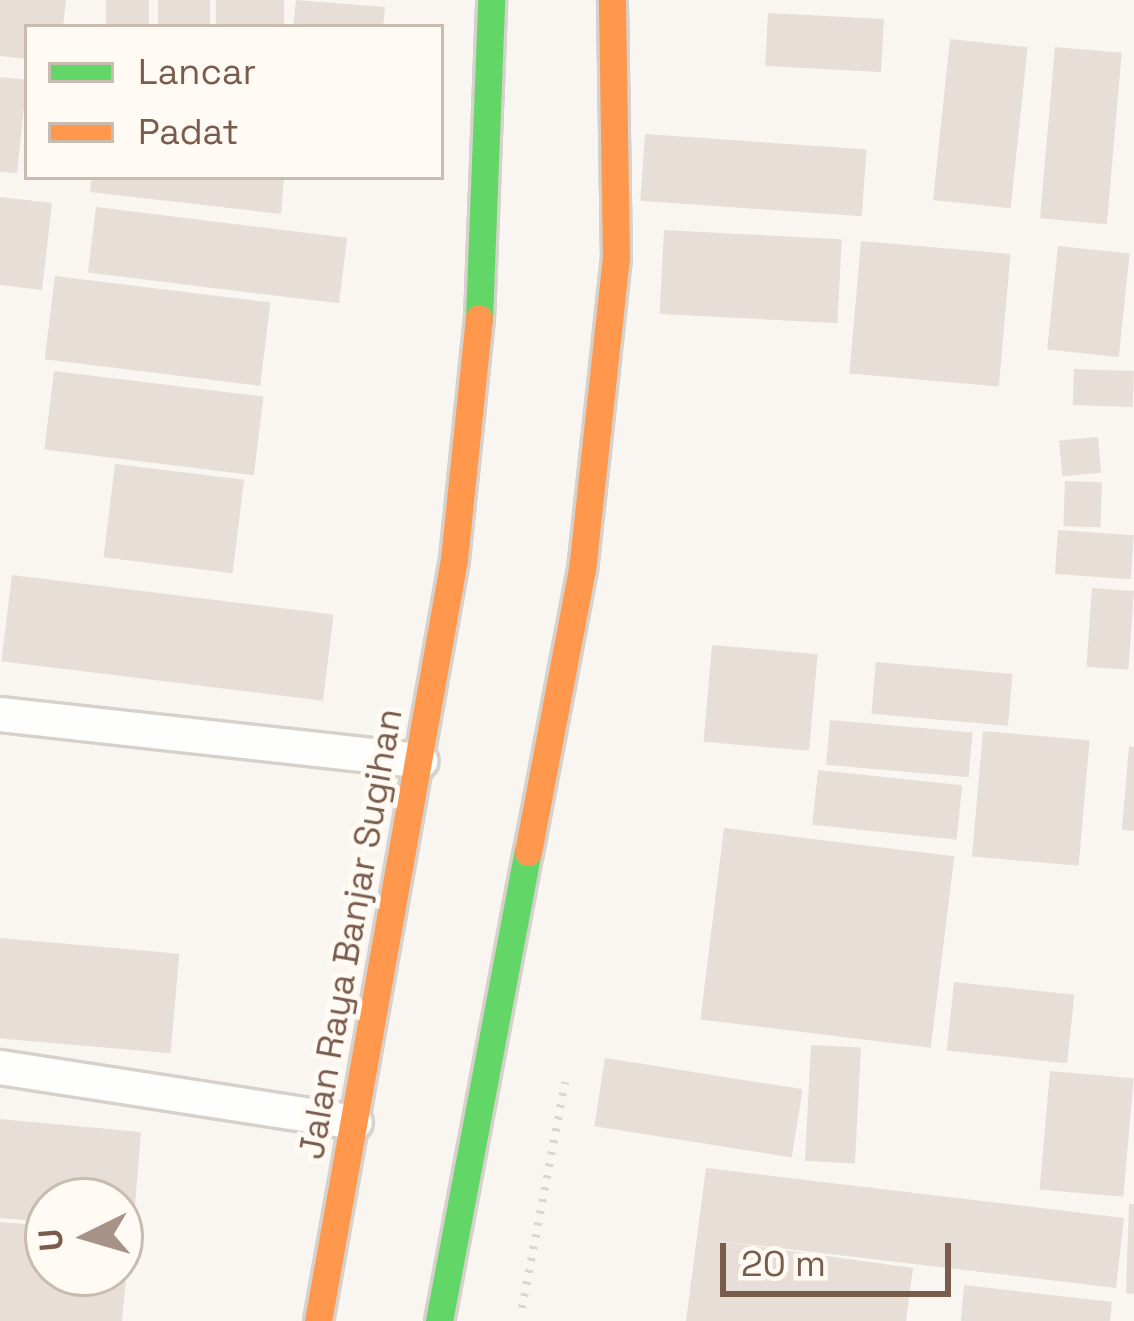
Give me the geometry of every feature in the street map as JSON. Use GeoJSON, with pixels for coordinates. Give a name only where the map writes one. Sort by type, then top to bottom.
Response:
{"type":"FeatureCollection","features":[{"type":"Feature","properties":{"kind":"main road","name":"Jalan Raya Banjar Sugihan"},"geometry":{"type":"LineString","coordinates":[[318,1321],[454,559],[488,235],[491,0]]}},
{"type":"Feature","properties":{"kind":"main road"},"geometry":{"type":"LineString","coordinates":[[439,1321],[582,570],[616,259],[612,0]]}},
{"type":"Feature","properties":{"kind":"lane"},"geometry":{"type":"LineString","coordinates":[[0,714],[420,760]]}},
{"type":"Feature","properties":{"kind":"lane"},"geometry":{"type":"LineString","coordinates":[[0,1067],[355,1122]]}},
{"type":"Feature","properties":{"kind":"building"},"geometry":{"type":"Polygon","coordinates":[[[0,0],[66,0],[63,24],[24,24],[24,59],[0,56],[0,0]]]}},
{"type":"Feature","properties":{"kind":"building"},"geometry":{"type":"Polygon","coordinates":[[[106,0],[149,0],[149,24],[106,24],[106,0]]]}},
{"type":"Feature","properties":{"kind":"building"},"geometry":{"type":"Polygon","coordinates":[[[158,0],[210,0],[210,24],[158,24],[158,0]]]}},
{"type":"Feature","properties":{"kind":"building"},"geometry":{"type":"Polygon","coordinates":[[[216,0],[284,0],[284,24],[216,24],[216,0]]]}},
{"type":"Feature","properties":{"kind":"building"},"geometry":{"type":"Polygon","coordinates":[[[296,0],[385,7],[383,24],[293,24],[296,0]]]}},
{"type":"Feature","properties":{"kind":"building"},"geometry":{"type":"Polygon","coordinates":[[[768,13],[884,19],[881,72],[765,66],[768,13]]]}},
{"type":"Feature","properties":{"kind":"building"},"geometry":{"type":"Polygon","coordinates":[[[950,39],[1028,47],[1011,208],[933,200],[950,39]]]}},
{"type":"Feature","properties":{"kind":"building"},"geometry":{"type":"Polygon","coordinates":[[[1055,47],[1122,53],[1107,224],[1040,218],[1055,47]]]}},
{"type":"Feature","properties":{"kind":"building"},"geometry":{"type":"Polygon","coordinates":[[[0,77],[24,80],[17,173],[0,172],[0,77]]]}},
{"type":"Feature","properties":{"kind":"building"},"geometry":{"type":"Polygon","coordinates":[[[645,134],[866,149],[862,216],[640,201],[645,134]]]}},
{"type":"Feature","properties":{"kind":"building"},"geometry":{"type":"Polygon","coordinates":[[[92,180],[284,180],[281,214],[90,192],[92,180]]]}},
{"type":"Feature","properties":{"kind":"building"},"geometry":{"type":"Polygon","coordinates":[[[0,197],[52,203],[42,290],[0,285],[0,197]]]}},
{"type":"Feature","properties":{"kind":"building"},"geometry":{"type":"Polygon","coordinates":[[[96,207],[347,238],[339,303],[88,273],[96,207]]]}},
{"type":"Feature","properties":{"kind":"building"},"geometry":{"type":"Polygon","coordinates":[[[664,230],[842,239],[837,323],[660,314],[664,230]]]}},
{"type":"Feature","properties":{"kind":"building"},"geometry":{"type":"Polygon","coordinates":[[[861,241],[1010,254],[999,387],[849,373],[861,241]]]}},
{"type":"Feature","properties":{"kind":"building"},"geometry":{"type":"Polygon","coordinates":[[[1058,246],[1130,254],[1119,357],[1047,349],[1058,246]]]}},
{"type":"Feature","properties":{"kind":"building"},"geometry":{"type":"Polygon","coordinates":[[[55,276],[270,302],[260,386],[45,359],[55,276]]]}},
{"type":"Feature","properties":{"kind":"building"},"geometry":{"type":"Polygon","coordinates":[[[1074,369],[1134,371],[1133,407],[1073,405],[1074,369]]]}},
{"type":"Feature","properties":{"kind":"building"},"geometry":{"type":"Polygon","coordinates":[[[54,371],[263,397],[254,475],[44,449],[54,371]]]}},
{"type":"Feature","properties":{"kind":"building"},"geometry":{"type":"Polygon","coordinates":[[[1098,437],[1101,473],[1062,476],[1059,440],[1098,437]]]}},
{"type":"Feature","properties":{"kind":"building"},"geometry":{"type":"Polygon","coordinates":[[[115,464],[244,480],[233,573],[104,557],[115,464]]]}},
{"type":"Feature","properties":{"kind":"building"},"geometry":{"type":"Polygon","coordinates":[[[1065,481],[1102,482],[1100,527],[1063,526],[1065,481]]]}},
{"type":"Feature","properties":{"kind":"building"},"geometry":{"type":"Polygon","coordinates":[[[1058,530],[1134,535],[1131,579],[1055,574],[1058,530]]]}},
{"type":"Feature","properties":{"kind":"building"},"geometry":{"type":"Polygon","coordinates":[[[12,575],[334,614],[323,701],[1,661],[12,575]]]}},
{"type":"Feature","properties":{"kind":"building"},"geometry":{"type":"Polygon","coordinates":[[[1092,588],[1134,591],[1128,670],[1086,667],[1092,588]]]}},
{"type":"Feature","properties":{"kind":"building"},"geometry":{"type":"Polygon","coordinates":[[[712,645],[818,654],[809,751],[704,742],[712,645]]]}},
{"type":"Feature","properties":{"kind":"building"},"geometry":{"type":"Polygon","coordinates":[[[876,662],[1012,674],[1008,726],[871,714],[876,662]]]}},
{"type":"Feature","properties":{"kind":"building"},"geometry":{"type":"Polygon","coordinates":[[[830,720],[972,732],[969,777],[826,765],[830,720]]]}},
{"type":"Feature","properties":{"kind":"building"},"geometry":{"type":"Polygon","coordinates":[[[983,731],[1090,740],[1079,866],[972,857],[983,731]]]}},
{"type":"Feature","properties":{"kind":"building"},"geometry":{"type":"Polygon","coordinates":[[[1129,746],[1134,747],[1134,831],[1122,830],[1129,746]]]}},
{"type":"Feature","properties":{"kind":"building"},"geometry":{"type":"Polygon","coordinates":[[[818,770],[962,785],[956,840],[812,825],[818,770]]]}},
{"type":"Feature","properties":{"kind":"building"},"geometry":{"type":"Polygon","coordinates":[[[724,828],[954,856],[931,1048],[700,1020],[724,828]]]}},
{"type":"Feature","properties":{"kind":"building"},"geometry":{"type":"Polygon","coordinates":[[[0,938],[179,954],[171,1053],[0,1038],[0,938]]]}},
{"type":"Feature","properties":{"kind":"building"},"geometry":{"type":"Polygon","coordinates":[[[954,982],[1074,995],[1067,1063],[947,1051],[954,982]]]}},
{"type":"Feature","properties":{"kind":"building"},"geometry":{"type":"Polygon","coordinates":[[[811,1045],[861,1048],[855,1163],[805,1161],[811,1045]]]}},
{"type":"Feature","properties":{"kind":"building"},"geometry":{"type":"Polygon","coordinates":[[[605,1058],[803,1089],[792,1157],[594,1126],[605,1058]]]}},
{"type":"Feature","properties":{"kind":"building"},"geometry":{"type":"Polygon","coordinates":[[[1050,1071],[1134,1078],[1123,1197],[1040,1190],[1050,1071]]]}},
{"type":"Feature","properties":{"kind":"building"},"geometry":{"type":"Polygon","coordinates":[[[0,1119],[141,1132],[137,1177],[24,1177],[24,1220],[0,1218],[0,1119]]]}},
{"type":"Feature","properties":{"kind":"building"},"geometry":{"type":"Polygon","coordinates":[[[706,1168],[1124,1218],[1116,1288],[704,1239],[913,1268],[906,1321],[686,1321],[706,1168]]]}},
{"type":"Feature","properties":{"kind":"building"},"geometry":{"type":"Polygon","coordinates":[[[1129,1204],[1134,1204],[1134,1294],[1126,1293],[1129,1204]]]}},
{"type":"Feature","properties":{"kind":"building"},"geometry":{"type":"Polygon","coordinates":[[[0,1222],[24,1224],[24,1297],[124,1297],[122,1321],[0,1321],[0,1222]]]}},
{"type":"Feature","properties":{"kind":"building"},"geometry":{"type":"Polygon","coordinates":[[[964,1285],[1112,1302],[1110,1321],[961,1321],[964,1285]]]}},
{"type":"Feature","properties":{"kind":"traffic: fast"},"geometry":{"type":"LineString","coordinates":[[479,318],[491,0]]}},
{"type":"Feature","properties":{"kind":"traffic: fast"},"geometry":{"type":"LineString","coordinates":[[439,1321],[528,852]]}},
{"type":"Feature","properties":{"kind":"traffic: slow"},"geometry":{"type":"LineString","coordinates":[[528,852],[582,570],[616,259],[612,0]]}},
{"type":"Feature","properties":{"kind":"traffic: slow"},"geometry":{"type":"LineString","coordinates":[[318,1321],[454,559],[479,318]]}}]}
